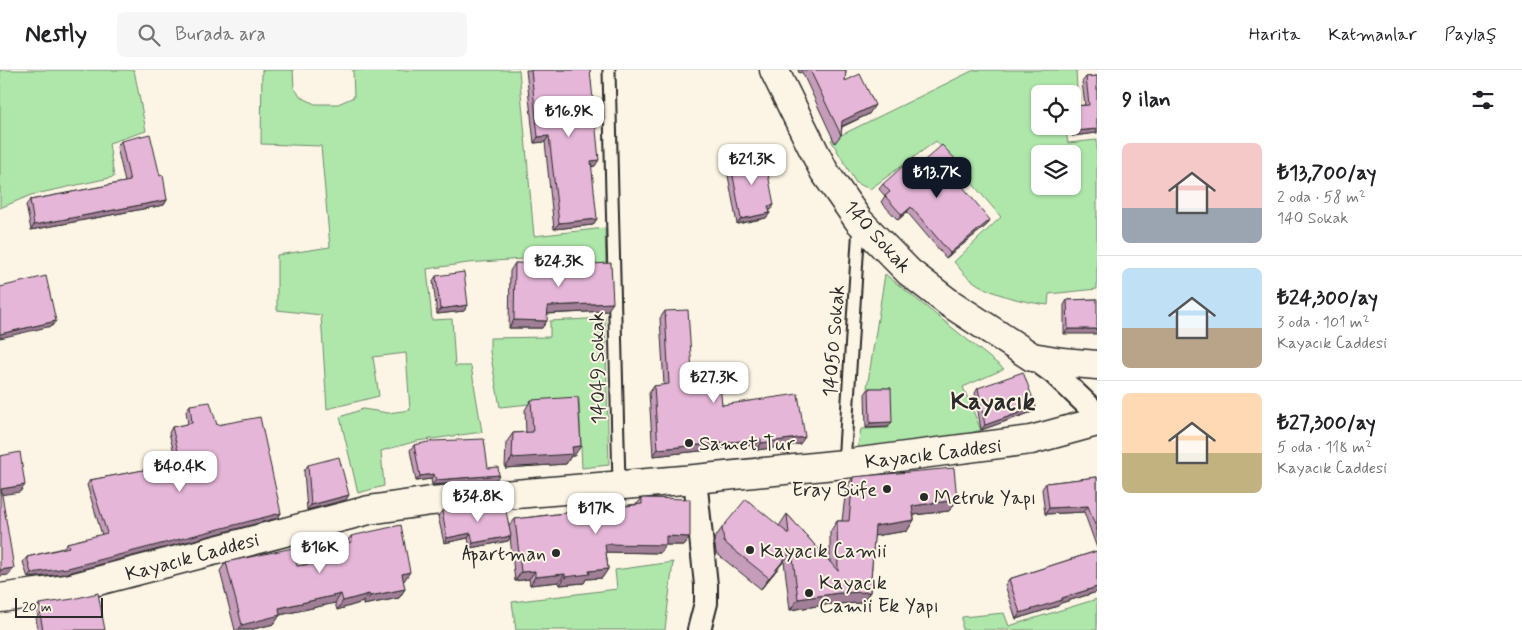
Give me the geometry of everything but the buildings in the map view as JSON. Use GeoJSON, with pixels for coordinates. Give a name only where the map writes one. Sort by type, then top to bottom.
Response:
{"type":"FeatureCollection","features":[{"type":"Feature","properties":{"kind":"street","name":"140 Sokak"},"geometry":{"type":"LineString","coordinates":[[774,70],[824,171],[859,221],[909,272],[948,302],[1054,373],[1097,414]]}},
{"type":"Feature","properties":{"kind":"street","name":"140 Sokak"},"geometry":{"type":"LineString","coordinates":[[1032,357],[1097,365]]}},
{"type":"Feature","properties":{"kind":"street","name":"Kayacık Caddesi"},"geometry":{"type":"LineString","coordinates":[[0,598],[67,589],[369,510],[431,501],[695,479],[844,464],[1031,440],[1097,422]]}},
{"type":"Feature","properties":{"kind":"street"},"geometry":{"type":"LineString","coordinates":[[695,479],[706,585],[706,603],[699,630]]}},
{"type":"Feature","properties":{"kind":"lane","name":"14049 Sokak"},"geometry":{"type":"LineString","coordinates":[[609,70],[619,484]]}},
{"type":"Feature","properties":{"kind":"lane","name":"14050 Sokak"},"geometry":{"type":"LineString","coordinates":[[844,464],[859,221]]}},
{"type":"Feature","properties":{"kind":"green space"},"geometry":{"type":"Polygon","coordinates":[[[0,70],[134,70],[146,131],[109,143],[114,177],[31,195],[0,208],[0,70]]]}},
{"type":"Feature","properties":{"kind":"green space"},"geometry":{"type":"Polygon","coordinates":[[[262,70],[293,70],[294,88],[301,97],[315,104],[338,104],[354,97],[353,70],[519,70],[534,236],[605,228],[606,265],[550,270],[536,258],[468,263],[427,269],[432,320],[452,319],[455,366],[471,366],[482,432],[417,441],[381,451],[384,486],[358,493],[340,417],[363,409],[388,413],[410,410],[406,353],[373,357],[379,396],[327,409],[321,315],[277,310],[277,255],[330,247],[321,146],[261,144],[262,70]]]}},
{"type":"Feature","properties":{"kind":"green space"},"geometry":{"type":"Polygon","coordinates":[[[974,70],[1078,70],[1076,71],[1077,85],[1031,85],[1031,135],[1067,135],[1068,143],[1097,140],[1097,289],[1049,294],[1048,305],[1028,302],[997,293],[978,285],[966,275],[954,262],[1001,217],[936,141],[870,189],[856,183],[831,140],[974,70]]]}},
{"type":"Feature","properties":{"kind":"green space"},"geometry":{"type":"Polygon","coordinates":[[[885,274],[1004,369],[963,387],[981,430],[928,446],[857,451],[861,429],[889,428],[890,388],[867,388],[885,274]]]}},
{"type":"Feature","properties":{"kind":"green space"},"geometry":{"type":"Polygon","coordinates":[[[605,318],[609,465],[582,468],[579,399],[500,407],[490,352],[490,338],[550,337],[550,321],[605,318]]]}},
{"type":"Feature","properties":{"kind":"green space"},"geometry":{"type":"Polygon","coordinates":[[[673,562],[665,630],[516,630],[512,602],[617,589],[615,570],[673,562]]]}},
{"type":"Feature","properties":{"kind":"green space"},"geometry":{"type":"Polygon","coordinates":[[[1097,599],[1097,630],[962,630],[962,617],[1004,613],[1009,626],[1097,599]]]}},
{"type":"Feature","properties":{"kind":"place","name":"Samet Tur"},"geometry":{"type":"Point","coordinates":[689,443]}},
{"type":"Feature","properties":{"kind":"place","name":"Eray Büfe"},"geometry":{"type":"Point","coordinates":[887,489]}},
{"type":"Feature","properties":{"kind":"place","name":"Metruk Yapı"},"geometry":{"type":"Point","coordinates":[924,497]}},
{"type":"Feature","properties":{"kind":"place","name":"Kayacık Camii"},"geometry":{"type":"Point","coordinates":[750,550]}},
{"type":"Feature","properties":{"kind":"place","name":"Apartman"},"geometry":{"type":"Point","coordinates":[556,553]}},
{"type":"Feature","properties":{"kind":"place","name":"Kayacık Camii Ek Yapı"},"geometry":{"type":"Point","coordinates":[809,593]}},
{"type":"Feature","properties":{"kind":"district","name":"Kayacık"},"geometry":{"type":"Point","coordinates":[993,400]}}]}
